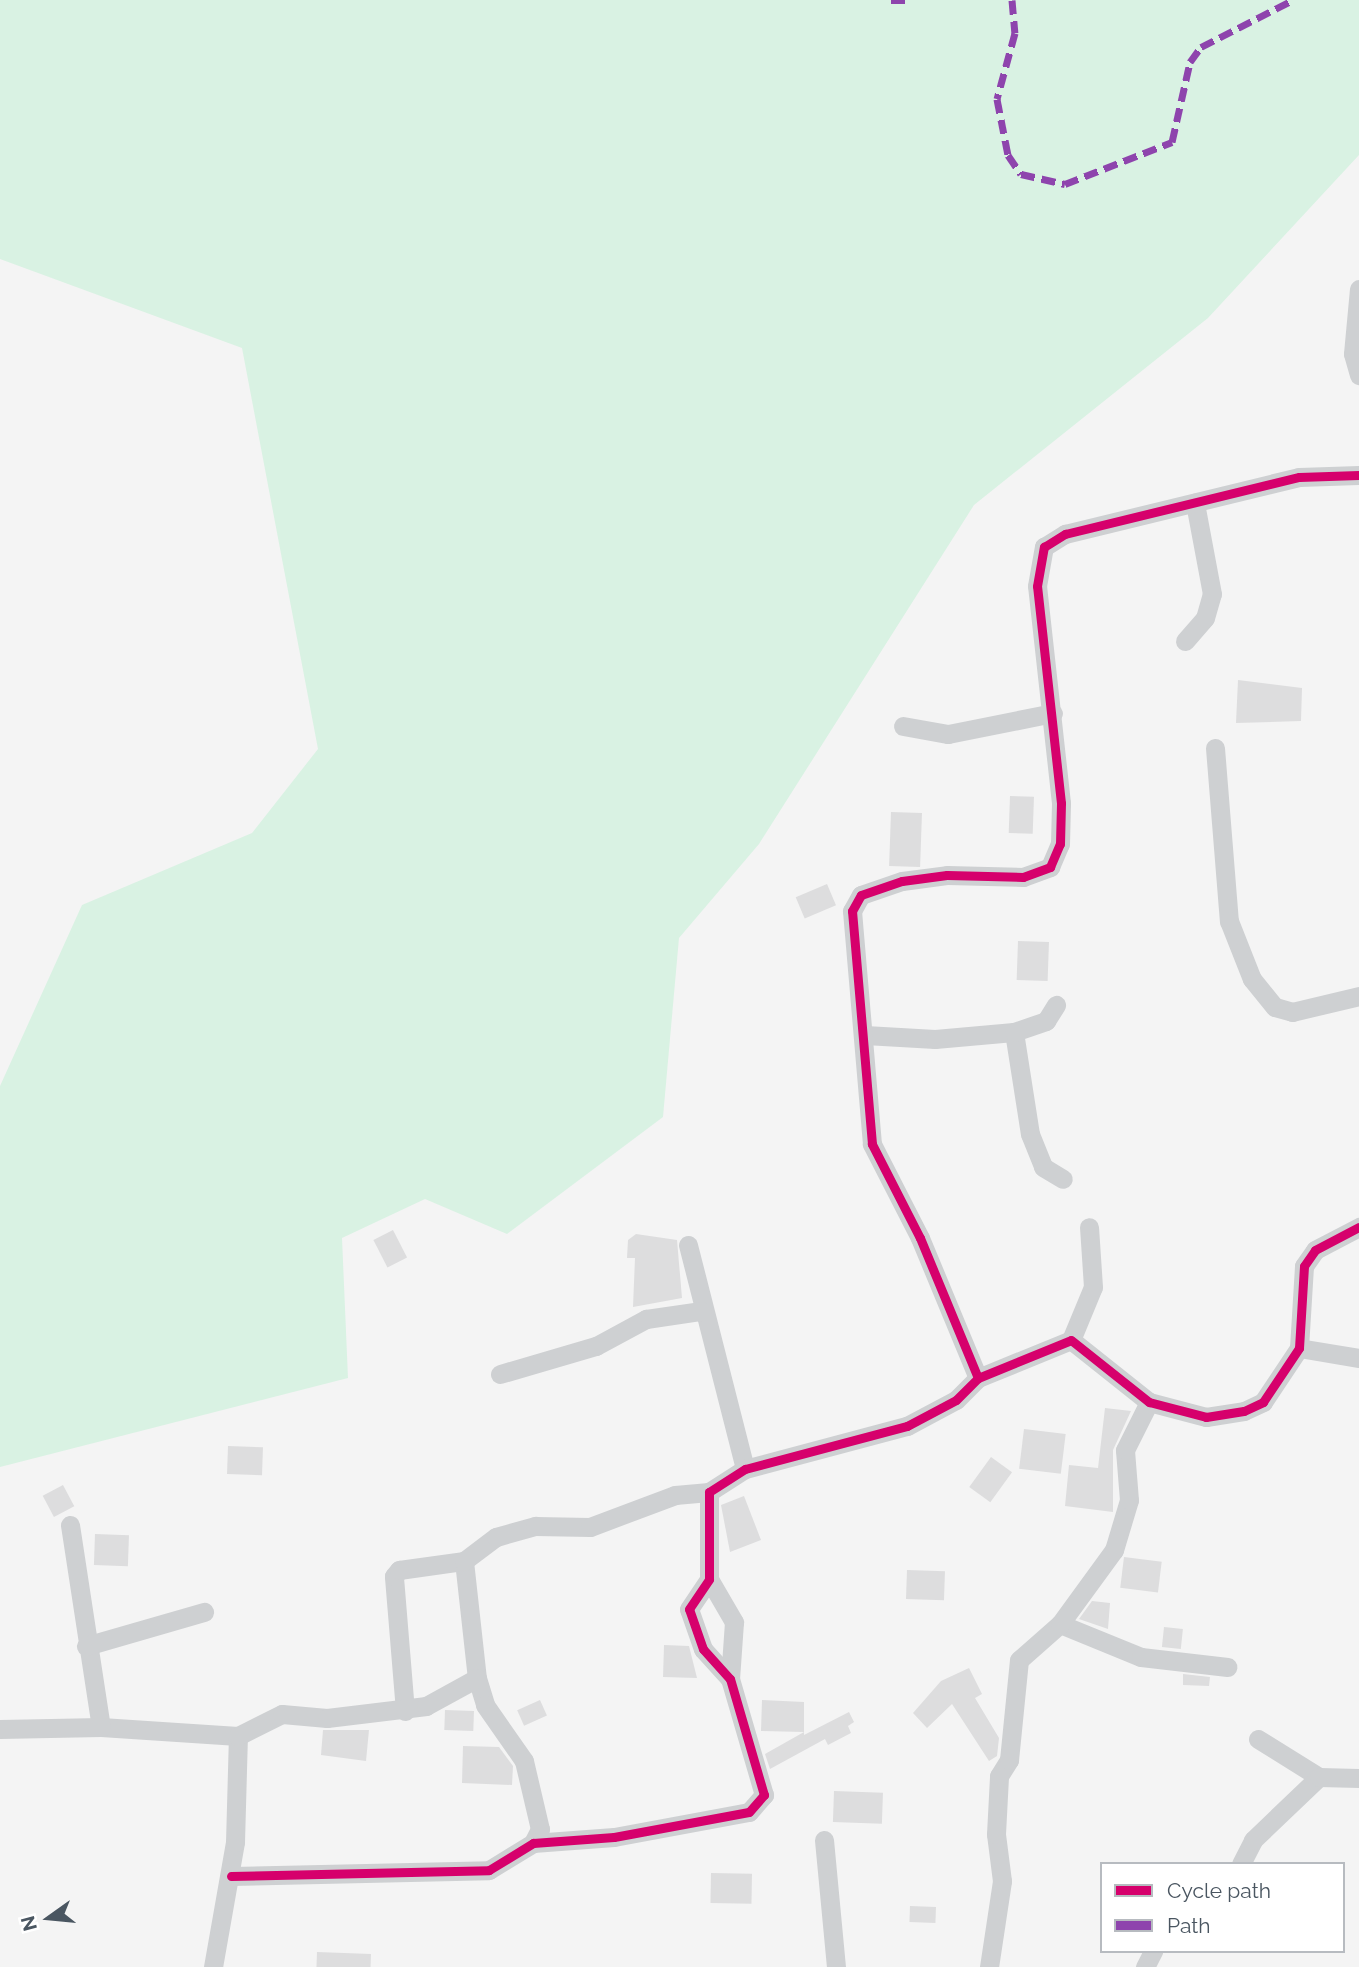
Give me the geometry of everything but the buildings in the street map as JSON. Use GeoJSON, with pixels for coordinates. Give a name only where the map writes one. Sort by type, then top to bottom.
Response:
{"type":"FeatureCollection","features":[{"type":"Feature","properties":{"kind":"street"},"geometry":{"type":"LineString","coordinates":[[1359,289],[1353,354],[1359,375]]}},
{"type":"Feature","properties":{"kind":"street"},"geometry":{"type":"LineString","coordinates":[[978,1378],[926,1250],[872,1144],[865,1035],[849,927],[861,894],[947,875],[1023,877],[1050,867],[1060,844],[1061,803],[1037,586],[1045,547],[1065,534],[1299,477],[1359,474]]}},
{"type":"Feature","properties":{"kind":"street"},"geometry":{"type":"LineString","coordinates":[[1185,641],[1205,618],[1212,594],[1195,503]]}},
{"type":"Feature","properties":{"kind":"street"},"geometry":{"type":"LineString","coordinates":[[903,726],[948,734],[1053,713]]}},
{"type":"Feature","properties":{"kind":"street"},"geometry":{"type":"LineString","coordinates":[[1215,748],[1229,920],[1252,979],[1275,1007],[1292,1012],[1359,996]]}},
{"type":"Feature","properties":{"kind":"street"},"geometry":{"type":"LineString","coordinates":[[865,1035],[935,1039],[1014,1032],[1046,1021],[1056,1006]]}},
{"type":"Feature","properties":{"kind":"street"},"geometry":{"type":"LineString","coordinates":[[1014,1032],[1030,1134],[1043,1167],[1063,1179]]}},
{"type":"Feature","properties":{"kind":"street"},"geometry":{"type":"LineString","coordinates":[[405,1710],[394,1576],[464,1561],[496,1537],[535,1526],[590,1527],[675,1495],[709,1492],[745,1469],[907,1426],[956,1401],[978,1378],[1071,1340],[1093,1287],[1089,1227]]}},
{"type":"Feature","properties":{"kind":"street"},"geometry":{"type":"LineString","coordinates":[[1071,1340],[1100,1356],[1149,1402],[1206,1418],[1244,1410],[1263,1402],[1299,1348],[1304,1266],[1315,1250],[1359,1227]]}},
{"type":"Feature","properties":{"kind":"street"},"geometry":{"type":"LineString","coordinates":[[688,1245],[701,1311],[745,1469]]}},
{"type":"Feature","properties":{"kind":"street"},"geometry":{"type":"LineString","coordinates":[[500,1374],[596,1346],[646,1319],[701,1311]]}},
{"type":"Feature","properties":{"kind":"street"},"geometry":{"type":"LineString","coordinates":[[1299,1348],[1359,1358]]}},
{"type":"Feature","properties":{"kind":"street"},"geometry":{"type":"LineString","coordinates":[[989,1967],[1002,1881],[996,1834],[999,1776],[1009,1760],[1019,1660],[1060,1624],[1114,1550],[1129,1500],[1125,1450],[1149,1402]]}},
{"type":"Feature","properties":{"kind":"street"},"geometry":{"type":"LineString","coordinates":[[231,1876],[453,1875],[489,1870],[533,1843],[614,1837],[749,1812],[759,1805],[764,1794],[730,1679],[734,1622],[709,1579],[709,1492]]}},
{"type":"Feature","properties":{"kind":"street"},"geometry":{"type":"LineString","coordinates":[[70,1525],[86,1646],[101,1727]]}},
{"type":"Feature","properties":{"kind":"street"},"geometry":{"type":"LineString","coordinates":[[464,1561],[477,1678],[485,1705],[524,1761],[540,1829],[533,1843]]}},
{"type":"Feature","properties":{"kind":"street"},"geometry":{"type":"LineString","coordinates":[[709,1579],[689,1609],[703,1649],[730,1679]]}},
{"type":"Feature","properties":{"kind":"street"},"geometry":{"type":"LineString","coordinates":[[86,1646],[204,1612]]}},
{"type":"Feature","properties":{"kind":"street"},"geometry":{"type":"LineString","coordinates":[[1060,1624],[1141,1657],[1227,1667]]}},
{"type":"Feature","properties":{"kind":"street"},"geometry":{"type":"LineString","coordinates":[[0,1729],[101,1727],[238,1736],[282,1714],[327,1718],[405,1710],[457,1694],[477,1678]]}},
{"type":"Feature","properties":{"kind":"street"},"geometry":{"type":"LineString","coordinates":[[214,1967],[231,1876],[238,1736]]}},
{"type":"Feature","properties":{"kind":"street"},"geometry":{"type":"LineString","coordinates":[[1258,1739],[1319,1777],[1359,1778]]}},
{"type":"Feature","properties":{"kind":"street"},"geometry":{"type":"LineString","coordinates":[[1242,1862],[1253,1840],[1319,1777]]}},
{"type":"Feature","properties":{"kind":"street"},"geometry":{"type":"LineString","coordinates":[[824,1840],[836,1967]]}},
{"type":"Feature","properties":{"kind":"green space"},"geometry":{"type":"Polygon","coordinates":[[[0,0],[1359,0],[1359,155],[1208,318],[974,505],[759,844],[679,938],[663,1117],[507,1234],[425,1199],[342,1238],[348,1378],[0,1467],[0,1086],[82,905],[252,833],[318,749],[242,348],[0,259],[0,0]]]}},
{"type":"Feature","properties":{"kind":"marked path"},"geometry":{"type":"LineString","coordinates":[[891,0],[905,0]]}},
{"type":"Feature","properties":{"kind":"marked path"},"geometry":{"type":"LineString","coordinates":[[1012,0],[1015,33],[997,99],[1008,155],[1021,174],[1065,184],[1172,142],[1190,62],[1201,47],[1293,0]]}},
{"type":"Feature","properties":{"kind":"cycle path"},"geometry":{"type":"LineString","coordinates":[[978,1378],[920,1238],[872,1144],[852,911],[861,895],[902,881],[947,875],[1023,877],[1050,867],[1060,844],[1061,803],[1037,586],[1044,547],[1065,534],[1299,477],[1359,475]]}},
{"type":"Feature","properties":{"kind":"cycle path"},"geometry":{"type":"LineString","coordinates":[[231,1876],[489,1870],[533,1843],[614,1837],[749,1812],[764,1795],[730,1679],[703,1649],[689,1609],[709,1579],[709,1492],[745,1469],[907,1426],[956,1400],[978,1378],[1071,1340],[1149,1402],[1206,1417],[1244,1411],[1263,1402],[1299,1348],[1304,1266],[1315,1250],[1359,1227]]}}]}
